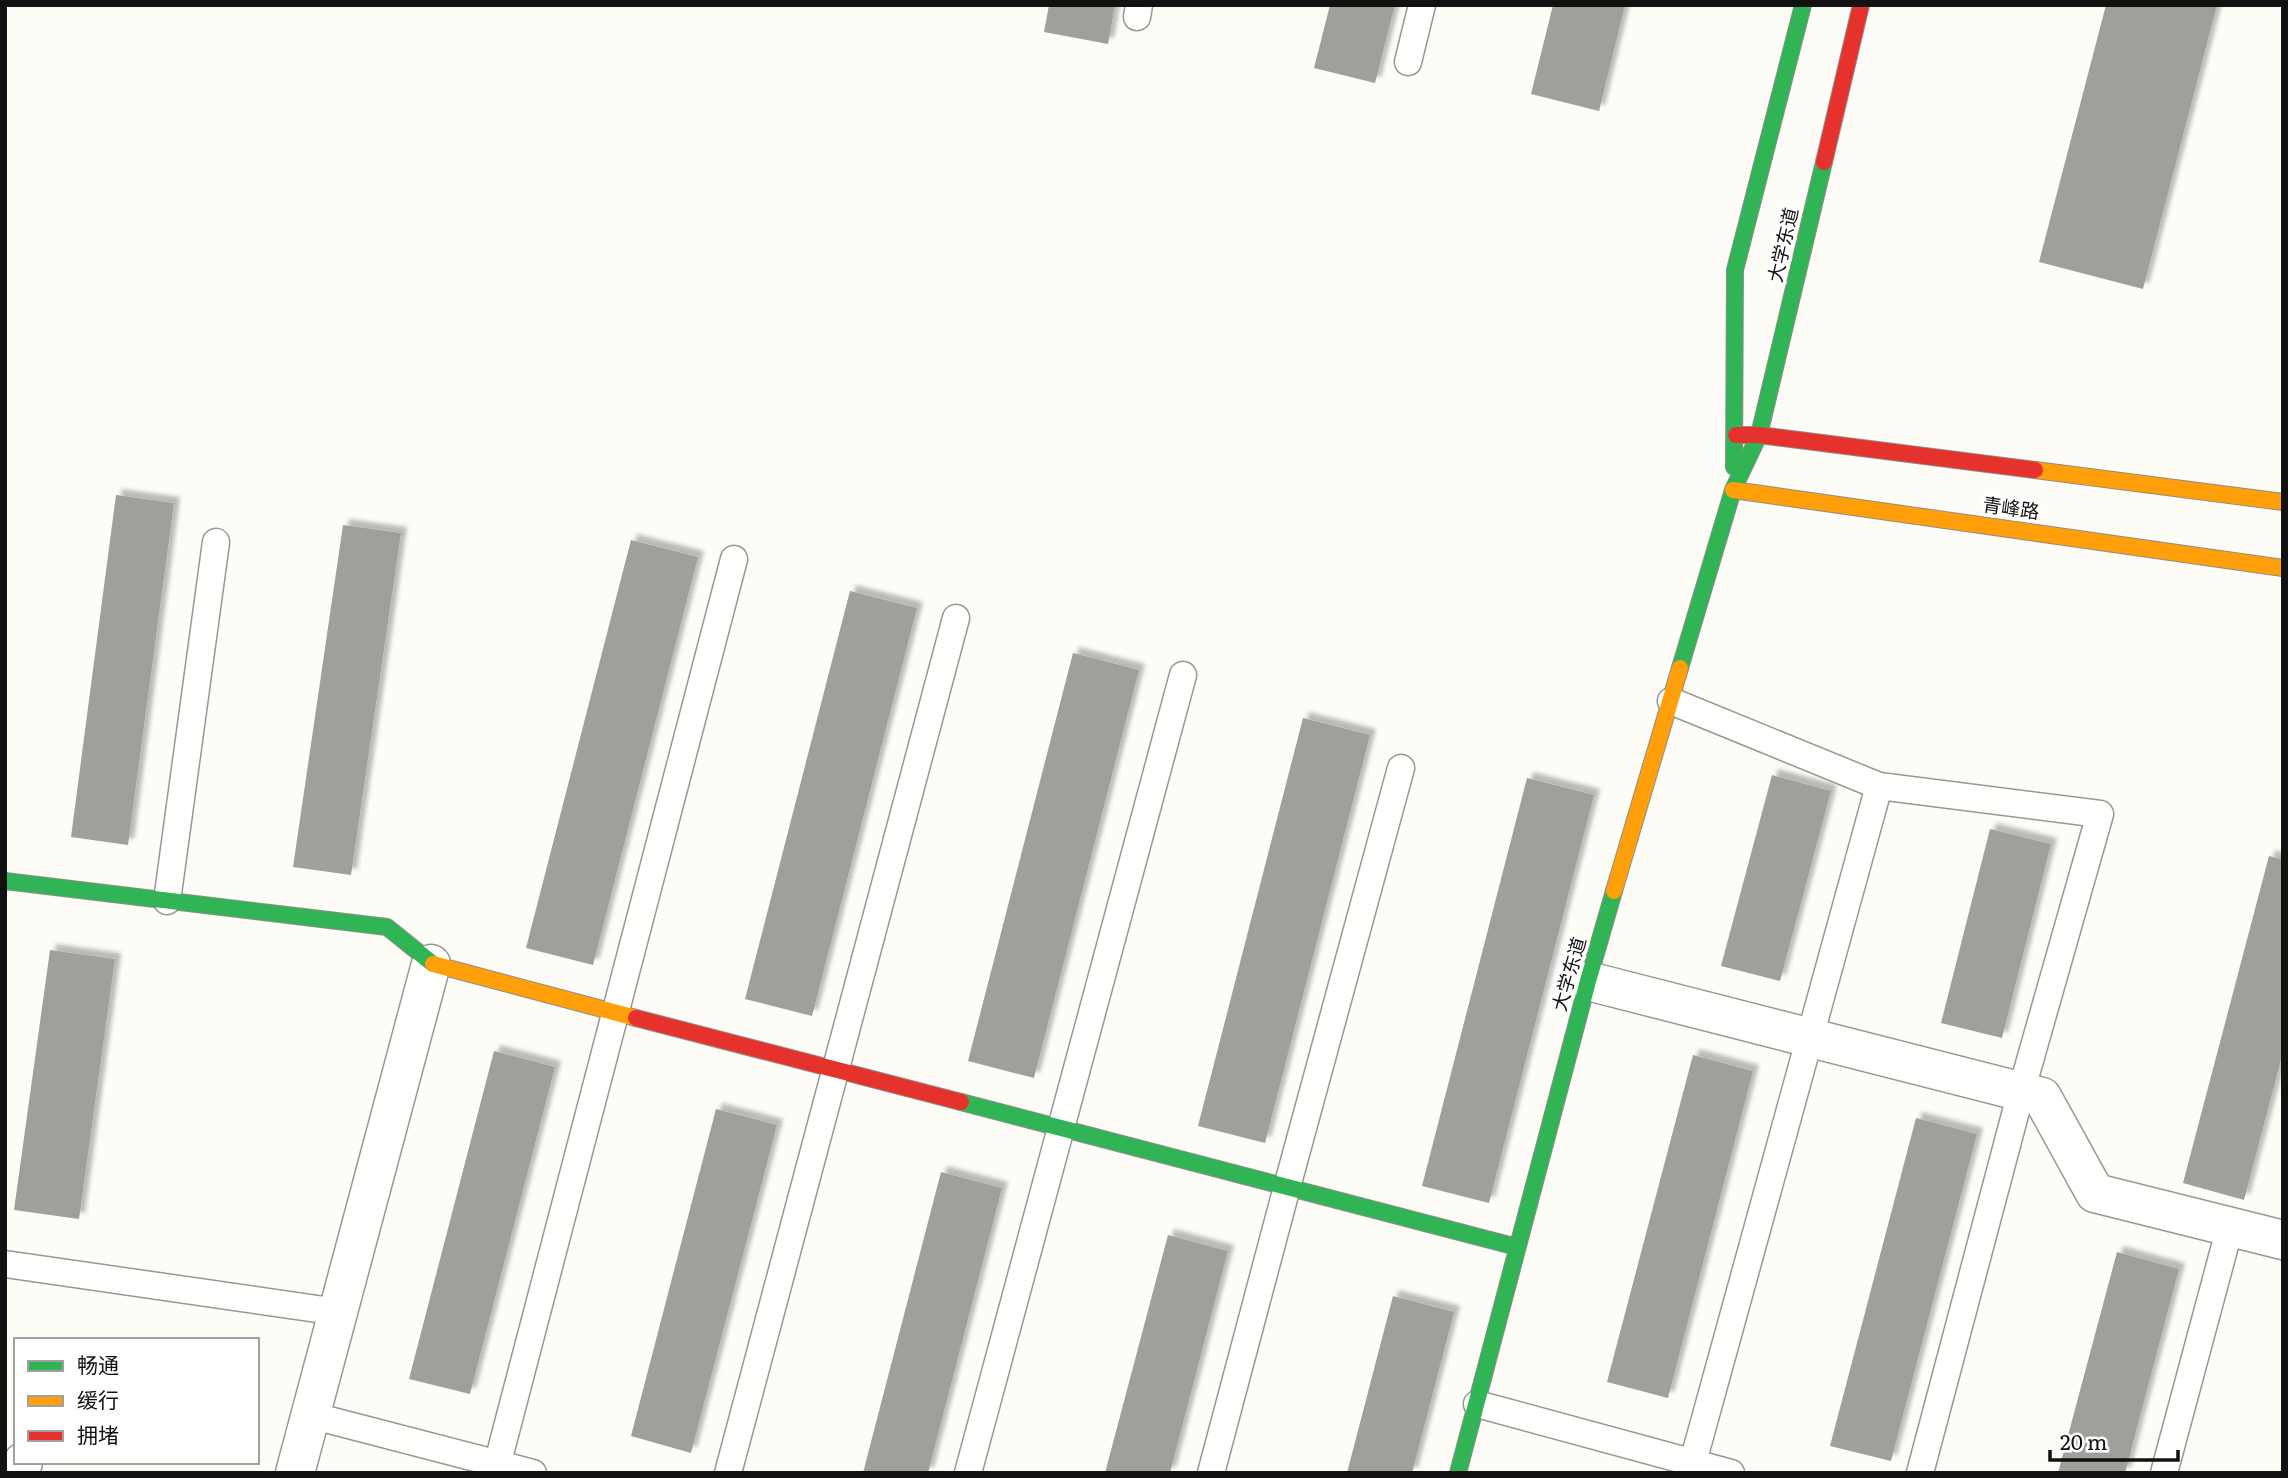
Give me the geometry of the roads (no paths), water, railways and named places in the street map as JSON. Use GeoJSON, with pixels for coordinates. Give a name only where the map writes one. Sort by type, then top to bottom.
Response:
{"type":"FeatureCollection","features":[{"type":"Feature","properties":{"kind":"street","name":"大学东道"},"geometry":{"type":"LineString","coordinates":[[1733,490],[1736,435],[1735,270],[1803,5]]}},
{"type":"Feature","properties":{"kind":"street","name":"大学东道"},"geometry":{"type":"LineString","coordinates":[[1458,1473],[1588,981],[1733,490],[1759,435],[1861,5]]}},
{"type":"Feature","properties":{"kind":"street","name":"青峰路"},"geometry":{"type":"LineString","coordinates":[[1736,435],[1759,435],[2283,502]]}},
{"type":"Feature","properties":{"kind":"street","name":"青峰路"},"geometry":{"type":"LineString","coordinates":[[1733,490],[2283,568]]}},
{"type":"Feature","properties":{"kind":"street"},"geometry":{"type":"LineString","coordinates":[[5,881],[387,927],[431,964],[1517,1247]]}},
{"type":"Feature","properties":{"kind":"street"},"geometry":{"type":"LineString","coordinates":[[295,1473],[431,964]]}},
{"type":"Feature","properties":{"kind":"street"},"geometry":{"type":"LineString","coordinates":[[1588,981],[2042,1097],[2095,1193],[2283,1240]]}},
{"type":"Feature","properties":{"kind":"lane"},"geometry":{"type":"LineString","coordinates":[[1408,62],[1422,5]]}},
{"type":"Feature","properties":{"kind":"lane"},"geometry":{"type":"LineString","coordinates":[[167,901],[216,542]]}},
{"type":"Feature","properties":{"kind":"lane"},"geometry":{"type":"LineString","coordinates":[[497,1468],[734,559]]}},
{"type":"Feature","properties":{"kind":"lane"},"geometry":{"type":"LineString","coordinates":[[728,1473],[956,618]]}},
{"type":"Feature","properties":{"kind":"lane"},"geometry":{"type":"LineString","coordinates":[[968,1473],[1184,675]]}},
{"type":"Feature","properties":{"kind":"lane"},"geometry":{"type":"LineString","coordinates":[[1671,701],[1878,786],[2100,814],[2021,1092],[1920,1473]]}},
{"type":"Feature","properties":{"kind":"lane"},"geometry":{"type":"LineString","coordinates":[[1211,1473],[1401,768]]}},
{"type":"Feature","properties":{"kind":"lane"},"geometry":{"type":"LineString","coordinates":[[1691,1468],[1878,786]]}},
{"type":"Feature","properties":{"kind":"lane"},"geometry":{"type":"LineString","coordinates":[[2164,1473],[2230,1227]]}},
{"type":"Feature","properties":{"kind":"lane"},"geometry":{"type":"LineString","coordinates":[[5,1264],[338,1312]]}},
{"type":"Feature","properties":{"kind":"lane"},"geometry":{"type":"LineString","coordinates":[[1477,1405],[1691,1468],[1731,1473]]}},
{"type":"Feature","properties":{"kind":"lane"},"geometry":{"type":"LineString","coordinates":[[310,1415],[497,1468],[533,1473]]}}]}
